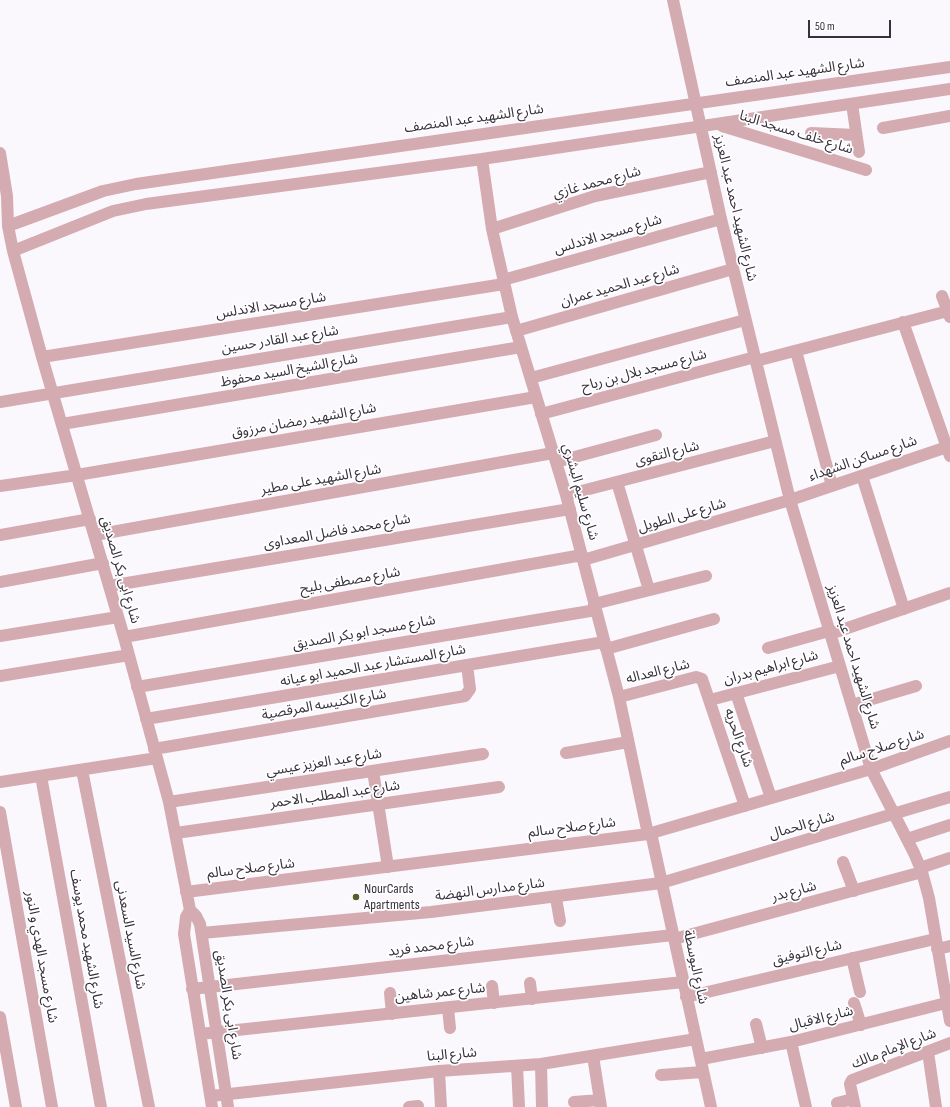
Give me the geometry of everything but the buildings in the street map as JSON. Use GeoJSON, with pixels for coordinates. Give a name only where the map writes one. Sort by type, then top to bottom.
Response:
{"type":"FeatureCollection","features":[{"type":"Feature","properties":{"kind":"street","name":"شارع الشهيد احمد عبد العزيز"},"geometry":{"type":"LineString","coordinates":[[673,0],[710,172],[790,500],[871,769],[907,839],[921,870],[929,898],[936,944],[946,981],[946,1004],[950,1021]]}},
{"type":"Feature","properties":{"kind":"street","name":"شارع الشهيد عبد المنصف"},"geometry":{"type":"LineString","coordinates":[[8,226],[119,186],[695,102],[950,67]]}},
{"type":"Feature","properties":{"kind":"street"},"geometry":{"type":"LineString","coordinates":[[8,246],[130,207],[482,159],[718,125],[950,89]]}},
{"type":"Feature","properties":{"kind":"street"},"geometry":{"type":"LineString","coordinates":[[852,104],[859,152]]}},
{"type":"Feature","properties":{"kind":"street"},"geometry":{"type":"LineString","coordinates":[[882,128],[950,116]]}},
{"type":"Feature","properties":{"kind":"street","name":"شارع خلف مسجد البنا"},"geometry":{"type":"LineString","coordinates":[[718,125],[866,170]]}},
{"type":"Feature","properties":{"kind":"street"},"geometry":{"type":"LineString","coordinates":[[811,133],[856,135]]}},
{"type":"Feature","properties":{"kind":"street","name":"شارع ابى بكر الصديق"},"geometry":{"type":"LineString","coordinates":[[0,153],[7,196],[8,246],[78,475],[124,637],[169,802],[190,910],[196,916],[202,933],[228,1107]]}},
{"type":"Feature","properties":{"kind":"street","name":"شارع سليم البشري"},"geometry":{"type":"LineString","coordinates":[[482,159],[492,229],[512,317],[570,509],[619,697],[628,742],[650,833]]}},
{"type":"Feature","properties":{"kind":"street","name":"شارع محمد غازي"},"geometry":{"type":"LineString","coordinates":[[492,229],[595,196],[710,172]]}},
{"type":"Feature","properties":{"kind":"street","name":"شارع مسجد الاندلس"},"geometry":{"type":"LineString","coordinates":[[42,357],[504,282],[721,219]]}},
{"type":"Feature","properties":{"kind":"street","name":"شارع عبد الحميد عمران"},"geometry":{"type":"LineString","coordinates":[[516,331],[733,268]]}},
{"type":"Feature","properties":{"kind":"street"},"geometry":{"type":"LineString","coordinates":[[942,296],[949,314]]}},
{"type":"Feature","properties":{"kind":"street","name":"شارع مسجد بلال بن رباح"},"geometry":{"type":"LineString","coordinates":[[542,414],[903,322],[949,314]]}},
{"type":"Feature","properties":{"kind":"street","name":"شارع عبد القادر حسين"},"geometry":{"type":"LineString","coordinates":[[0,402],[512,317]]}},
{"type":"Feature","properties":{"kind":"street"},"geometry":{"type":"LineString","coordinates":[[530,378],[745,320]]}},
{"type":"Feature","properties":{"kind":"street"},"geometry":{"type":"LineString","coordinates":[[903,322],[948,451]]}},
{"type":"Feature","properties":{"kind":"street","name":"شارع الشيخ السيد محفوظ"},"geometry":{"type":"LineString","coordinates":[[62,424],[521,347]]}},
{"type":"Feature","properties":{"kind":"street"},"geometry":{"type":"LineString","coordinates":[[796,350],[832,486]]}},
{"type":"Feature","properties":{"kind":"street","name":"شارع الشهيد رمضان مرزوق"},"geometry":{"type":"LineString","coordinates":[[0,486],[78,475],[536,397]]}},
{"type":"Feature","properties":{"kind":"street","name":"شارع الشهيد على مطير"},"geometry":{"type":"LineString","coordinates":[[95,535],[555,458],[656,435]]}},
{"type":"Feature","properties":{"kind":"street","name":"شارع التقوى"},"geometry":{"type":"LineString","coordinates":[[566,495],[775,441]]}},
{"type":"Feature","properties":{"kind":"street","name":"شارع مساكن الشهداء"},"geometry":{"type":"LineString","coordinates":[[790,500],[862,476],[948,451]]}},
{"type":"Feature","properties":{"kind":"street"},"geometry":{"type":"LineString","coordinates":[[862,476],[904,608]]}},
{"type":"Feature","properties":{"kind":"street"},"geometry":{"type":"LineString","coordinates":[[617,482],[649,590]]}},
{"type":"Feature","properties":{"kind":"street","name":"شارع على الطويل"},"geometry":{"type":"LineString","coordinates":[[582,558],[636,545],[790,500]]}},
{"type":"Feature","properties":{"kind":"street","name":"شارع محمد فاضل المعداوى"},"geometry":{"type":"LineString","coordinates":[[109,586],[570,509]]}},
{"type":"Feature","properties":{"kind":"street"},"geometry":{"type":"LineString","coordinates":[[0,536],[90,519]]}},
{"type":"Feature","properties":{"kind":"street","name":"شارع مصطفى بليح"},"geometry":{"type":"LineString","coordinates":[[124,637],[582,558]]}},
{"type":"Feature","properties":{"kind":"street"},"geometry":{"type":"LineString","coordinates":[[0,582],[103,563]]}},
{"type":"Feature","properties":{"kind":"street","name":"شارع مسجد ابو بكر الصديق"},"geometry":{"type":"LineString","coordinates":[[137,687],[595,607],[649,590],[706,576]]}},
{"type":"Feature","properties":{"kind":"street"},"geometry":{"type":"LineString","coordinates":[[768,648],[830,633],[950,593]]}},
{"type":"Feature","properties":{"kind":"street"},"geometry":{"type":"LineString","coordinates":[[0,636],[118,617]]}},
{"type":"Feature","properties":{"kind":"street","name":"شارع المستشار عبد الحميد ابو عيانه"},"geometry":{"type":"LineString","coordinates":[[146,719],[467,665],[605,645],[714,619]]}},
{"type":"Feature","properties":{"kind":"street"},"geometry":{"type":"LineString","coordinates":[[0,676],[129,655]]}},
{"type":"Feature","properties":{"kind":"street","name":"شارع الكنيسه المرقصية"},"geometry":{"type":"LineString","coordinates":[[0,782],[82,770],[155,754],[465,696],[470,689],[467,665]]}},
{"type":"Feature","properties":{"kind":"street","name":"شارع ابراهيم بدران"},"geometry":{"type":"LineString","coordinates":[[710,700],[840,666]]}},
{"type":"Feature","properties":{"kind":"street","name":"شارع العداله"},"geometry":{"type":"LineString","coordinates":[[619,697],[696,678],[703,680]]}},
{"type":"Feature","properties":{"kind":"street","name":"شارع الحريه"},"geometry":{"type":"LineString","coordinates":[[703,680],[745,806]]}},
{"type":"Feature","properties":{"kind":"street"},"geometry":{"type":"LineString","coordinates":[[852,706],[916,686]]}},
{"type":"Feature","properties":{"kind":"street"},"geometry":{"type":"LineString","coordinates":[[736,693],[771,798]]}},
{"type":"Feature","properties":{"kind":"street","name":"شارع صلاح سالم"},"geometry":{"type":"LineString","coordinates":[[186,892],[650,833],[871,769],[950,741]]}},
{"type":"Feature","properties":{"kind":"street"},"geometry":{"type":"LineString","coordinates":[[566,753],[628,742]]}},
{"type":"Feature","properties":{"kind":"street","name":"شارع عبد العزيز عيسي"},"geometry":{"type":"LineString","coordinates":[[169,802],[483,754]]}},
{"type":"Feature","properties":{"kind":"street","name":"شارع السيد السعدنى"},"geometry":{"type":"LineString","coordinates":[[82,770],[149,1107]]}},
{"type":"Feature","properties":{"kind":"street"},"geometry":{"type":"LineString","coordinates":[[373,771],[388,867]]}},
{"type":"Feature","properties":{"kind":"street","name":"شارع الشهيد محمد يوسف"},"geometry":{"type":"LineString","coordinates":[[41,776],[101,1107]]}},
{"type":"Feature","properties":{"kind":"street","name":"شارع عبد المطلب الاحمر"},"geometry":{"type":"LineString","coordinates":[[176,833],[499,787]]}},
{"type":"Feature","properties":{"kind":"street","name":"شارع الحمال"},"geometry":{"type":"LineString","coordinates":[[662,883],[895,815],[950,797]]}},
{"type":"Feature","properties":{"kind":"street","name":"شارع مسجد الهدي و النور"},"geometry":{"type":"LineString","coordinates":[[0,812],[52,1107]]}},
{"type":"Feature","properties":{"kind":"street"},"geometry":{"type":"LineString","coordinates":[[907,839],[950,825]]}},
{"type":"Feature","properties":{"kind":"street","name":"شارع البوسطة"},"geometry":{"type":"LineString","coordinates":[[650,833],[711,1107]]}},
{"type":"Feature","properties":{"kind":"street","name":"شارع بدر"},"geometry":{"type":"LineString","coordinates":[[673,937],[854,891],[921,870],[950,858]]}},
{"type":"Feature","properties":{"kind":"street"},"geometry":{"type":"LineString","coordinates":[[843,862],[854,891]]}},
{"type":"Feature","properties":{"kind":"street","name":"شارع مدارس النهضة"},"geometry":{"type":"LineString","coordinates":[[202,933],[423,913],[556,898],[662,883]]}},
{"type":"Feature","properties":{"kind":"street"},"geometry":{"type":"LineString","coordinates":[[556,898],[560,921]]}},
{"type":"Feature","properties":{"kind":"street","name":"شارع ابى بكر الصديق"},"geometry":{"type":"LineString","coordinates":[[190,910],[184,926],[192,990],[212,1102]]}},
{"type":"Feature","properties":{"kind":"street","name":"شارع محمد فريد"},"geometry":{"type":"LineString","coordinates":[[192,990],[673,937]]}},
{"type":"Feature","properties":{"kind":"street","name":"شارع التوفيق"},"geometry":{"type":"LineString","coordinates":[[686,997],[852,958],[936,944],[950,946]]}},
{"type":"Feature","properties":{"kind":"street"},"geometry":{"type":"LineString","coordinates":[[852,958],[860,992]]}},
{"type":"Feature","properties":{"kind":"street","name":"شارع عمر شاهين"},"geometry":{"type":"LineString","coordinates":[[200,1034],[683,982]]}},
{"type":"Feature","properties":{"kind":"street"},"geometry":{"type":"LineString","coordinates":[[530,983],[532,999]]}},
{"type":"Feature","properties":{"kind":"street"},"geometry":{"type":"LineString","coordinates":[[492,986],[494,1003]]}},
{"type":"Feature","properties":{"kind":"street"},"geometry":{"type":"LineString","coordinates":[[390,993],[392,1014]]}},
{"type":"Feature","properties":{"kind":"street"},"geometry":{"type":"LineString","coordinates":[[854,1003],[861,1025]]}},
{"type":"Feature","properties":{"kind":"street","name":"شارع الاقبال"},"geometry":{"type":"LineString","coordinates":[[700,1059],[791,1042],[946,1004]]}},
{"type":"Feature","properties":{"kind":"street"},"geometry":{"type":"LineString","coordinates":[[448,1008],[450,1028]]}},
{"type":"Feature","properties":{"kind":"street"},"geometry":{"type":"LineString","coordinates":[[0,1017],[16,1107]]}},
{"type":"Feature","properties":{"kind":"street"},"geometry":{"type":"LineString","coordinates":[[756,1024],[762,1048]]}},
{"type":"Feature","properties":{"kind":"street","name":"شارع البنا"},"geometry":{"type":"LineString","coordinates":[[212,1102],[226,1094],[440,1071],[541,1064],[696,1039]]}},
{"type":"Feature","properties":{"kind":"street"},"geometry":{"type":"LineString","coordinates":[[791,1042],[806,1107]]}},
{"type":"Feature","properties":{"kind":"street","name":"شارع الإمام مالك"},"geometry":{"type":"LineString","coordinates":[[854,1103],[850,1084],[852,1080],[950,1043]]}},
{"type":"Feature","properties":{"kind":"street"},"geometry":{"type":"LineString","coordinates":[[928,1052],[936,1107]]}},
{"type":"Feature","properties":{"kind":"street"},"geometry":{"type":"LineString","coordinates":[[574,1102],[601,1104],[593,1056]]}},
{"type":"Feature","properties":{"kind":"street"},"geometry":{"type":"LineString","coordinates":[[541,1064],[542,1107]]}},
{"type":"Feature","properties":{"kind":"street"},"geometry":{"type":"LineString","coordinates":[[517,1066],[519,1107]]}},
{"type":"Feature","properties":{"kind":"street"},"geometry":{"type":"LineString","coordinates":[[440,1071],[441,1107]]}},
{"type":"Feature","properties":{"kind":"street"},"geometry":{"type":"LineString","coordinates":[[660,1075],[703,1072]]}},
{"type":"Feature","properties":{"kind":"street"},"geometry":{"type":"LineString","coordinates":[[837,1103],[854,1103]]}},
{"type":"Feature","properties":{"kind":"place","name":"NourCards Apartments"},"geometry":{"type":"Point","coordinates":[356,897]}}]}
